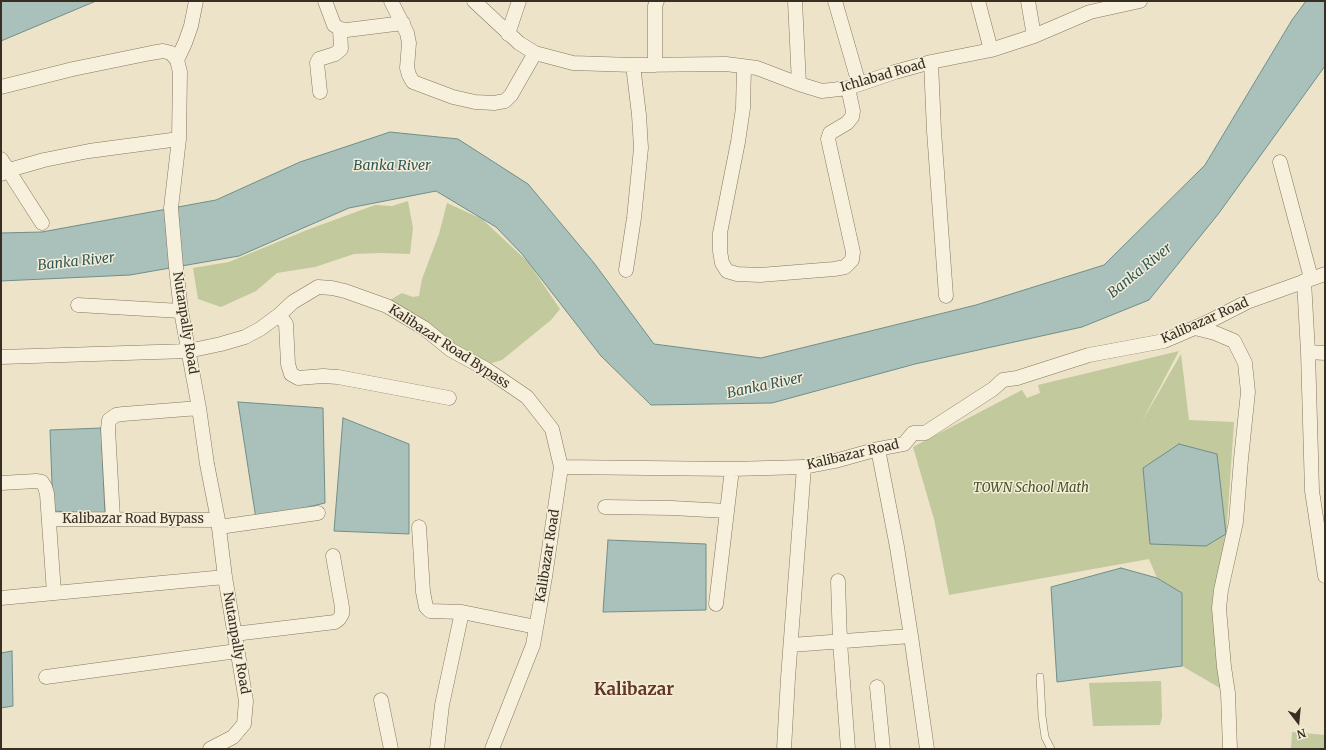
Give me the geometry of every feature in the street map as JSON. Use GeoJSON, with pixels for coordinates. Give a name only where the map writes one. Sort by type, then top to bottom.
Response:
{"type":"FeatureCollection","features":[{"type":"Feature","properties":{"kind":"street"},"geometry":{"type":"LineString","coordinates":[[1,88],[73,69],[163,51],[171,53],[177,60],[189,32],[196,1]]}},
{"type":"Feature","properties":{"kind":"street"},"geometry":{"type":"LineString","coordinates":[[325,1],[334,25],[340,29],[347,30],[403,23]]}},
{"type":"Feature","properties":{"kind":"street"},"geometry":{"type":"LineString","coordinates":[[391,1],[407,33],[409,43],[407,68],[413,82],[453,97],[475,102],[494,103],[505,100],[511,95],[535,52]]}},
{"type":"Feature","properties":{"kind":"street","name":"Ichlabad Road"},"geometry":{"type":"LineString","coordinates":[[474,1],[519,43],[535,52],[573,63],[632,65],[726,64],[757,68],[822,91],[854,86],[931,62],[991,50],[1034,36],[1090,12],[1140,1]]}},
{"type":"Feature","properties":{"kind":"street"},"geometry":{"type":"LineString","coordinates":[[508,34],[518,1]]}},
{"type":"Feature","properties":{"kind":"street"},"geometry":{"type":"LineString","coordinates":[[655,64],[655,6],[657,1]]}},
{"type":"Feature","properties":{"kind":"street"},"geometry":{"type":"LineString","coordinates":[[795,1],[799,84]]}},
{"type":"Feature","properties":{"kind":"street"},"geometry":{"type":"LineString","coordinates":[[744,67],[743,108],[738,142],[720,233],[720,251],[722,262],[727,271],[737,274],[760,275],[834,269],[845,266],[852,260],[853,252],[828,140],[830,133],[847,123],[852,117],[854,86],[835,1]]}},
{"type":"Feature","properties":{"kind":"street"},"geometry":{"type":"LineString","coordinates":[[978,1],[991,50]]}},
{"type":"Feature","properties":{"kind":"street"},"geometry":{"type":"LineString","coordinates":[[1028,1],[1034,36]]}},
{"type":"Feature","properties":{"kind":"street"},"geometry":{"type":"LineString","coordinates":[[320,92],[317,63],[319,59],[335,54],[341,49],[340,29]]}},
{"type":"Feature","properties":{"kind":"street","name":"Nutanpally Road"},"geometry":{"type":"LineString","coordinates":[[177,60],[180,72],[179,139],[170,208],[176,267],[181,311],[199,408],[234,634],[246,701],[244,724],[233,737],[210,749]]}},
{"type":"Feature","properties":{"kind":"street"},"geometry":{"type":"LineString","coordinates":[[931,62],[934,131],[946,296]]}},
{"type":"Feature","properties":{"kind":"street"},"geometry":{"type":"LineString","coordinates":[[626,270],[634,218],[641,148],[639,115],[632,65]]}},
{"type":"Feature","properties":{"kind":"street"},"geometry":{"type":"LineString","coordinates":[[5,172],[44,160],[90,151],[179,139]]}},
{"type":"Feature","properties":{"kind":"street"},"geometry":{"type":"LineString","coordinates":[[1,159],[5,172],[42,223]]}},
{"type":"Feature","properties":{"kind":"street"},"geometry":{"type":"LineString","coordinates":[[1280,162],[1308,279],[1308,352],[1312,491],[1325,576]]}},
{"type":"Feature","properties":{"kind":"street","name":"Kalibazar Road"},"geometry":{"type":"LineString","coordinates":[[492,749],[533,645],[545,577],[561,467],[732,469],[804,467],[904,444],[913,433],[925,433],[993,389],[1003,380],[1017,378],[1089,355],[1164,341],[1195,328],[1247,302],[1325,274]]}},
{"type":"Feature","properties":{"kind":"street","name":"Kalibazar Road Bypass"},"geometry":{"type":"LineString","coordinates":[[1,357],[188,351],[245,337],[260,329],[293,302],[318,287],[332,288],[387,306],[424,328],[451,350],[486,370],[527,397],[552,429],[561,467]]}},
{"type":"Feature","properties":{"kind":"street"},"geometry":{"type":"LineString","coordinates":[[78,305],[181,311]]}},
{"type":"Feature","properties":{"kind":"street"},"geometry":{"type":"LineString","coordinates":[[279,315],[286,324],[288,364],[291,374],[298,378],[323,376],[338,377],[448,398]]}},
{"type":"Feature","properties":{"kind":"street"},"geometry":{"type":"LineString","coordinates":[[1195,328],[1215,333],[1234,341],[1245,363],[1248,392],[1240,459],[1236,522],[1221,590],[1219,608],[1224,667],[1228,693],[1230,749]]}},
{"type":"Feature","properties":{"kind":"street"},"geometry":{"type":"LineString","coordinates":[[1308,352],[1325,353]]}},
{"type":"Feature","properties":{"kind":"street"},"geometry":{"type":"LineString","coordinates":[[113,519],[108,429],[109,420],[116,415],[123,414],[199,408]]}},
{"type":"Feature","properties":{"kind":"street"},"geometry":{"type":"LineString","coordinates":[[878,449],[897,547],[927,749]]}},
{"type":"Feature","properties":{"kind":"street"},"geometry":{"type":"LineString","coordinates":[[784,749],[804,467]]}},
{"type":"Feature","properties":{"kind":"street"},"geometry":{"type":"LineString","coordinates":[[716,604],[732,469]]}},
{"type":"Feature","properties":{"kind":"street"},"geometry":{"type":"LineString","coordinates":[[1,483],[36,481],[42,482],[45,487],[47,494],[54,593]]}},
{"type":"Feature","properties":{"kind":"street"},"geometry":{"type":"LineString","coordinates":[[605,507],[672,508],[727,512]]}},
{"type":"Feature","properties":{"kind":"street","name":"Kalibazar Road Bypass"},"geometry":{"type":"LineString","coordinates":[[49,518],[218,523],[318,513]]}},
{"type":"Feature","properties":{"kind":"street"},"geometry":{"type":"LineString","coordinates":[[419,527],[423,592],[426,607],[430,611],[462,612],[536,627]]}},
{"type":"Feature","properties":{"kind":"street"},"geometry":{"type":"LineString","coordinates":[[234,634],[335,622],[339,619],[342,614],[342,607],[333,556]]}},
{"type":"Feature","properties":{"kind":"street"},"geometry":{"type":"LineString","coordinates":[[1,598],[225,577]]}},
{"type":"Feature","properties":{"kind":"street"},"geometry":{"type":"LineString","coordinates":[[838,581],[840,642],[848,749]]}},
{"type":"Feature","properties":{"kind":"street"},"geometry":{"type":"LineString","coordinates":[[437,749],[442,706],[462,612]]}},
{"type":"Feature","properties":{"kind":"street"},"geometry":{"type":"LineString","coordinates":[[791,646],[911,636]]}},
{"type":"Feature","properties":{"kind":"street"},"geometry":{"type":"LineString","coordinates":[[46,677],[237,651]]}},
{"type":"Feature","properties":{"kind":"street"},"geometry":{"type":"LineString","coordinates":[[877,687],[883,749]]}},
{"type":"Feature","properties":{"kind":"street"},"geometry":{"type":"LineString","coordinates":[[381,700],[391,749]]}},
{"type":"Feature","properties":{"kind":"lane"},"geometry":{"type":"LineString","coordinates":[[1040,677],[1042,716],[1045,737],[1051,749]]}},
{"type":"Feature","properties":{"kind":"green space"},"geometry":{"type":"Polygon","coordinates":[[[408,201],[413,228],[410,254],[354,254],[315,267],[277,273],[256,291],[221,307],[198,299],[193,268],[229,262],[307,230],[375,205],[392,206],[408,201]]]}},
{"type":"Feature","properties":{"kind":"green space"},"geometry":{"type":"Polygon","coordinates":[[[447,203],[482,219],[528,262],[560,309],[551,320],[502,360],[485,365],[390,300],[402,293],[413,297],[419,296],[422,279],[439,234],[447,203]]]}},
{"type":"Feature","properties":{"kind":"green space","name":"TOWN School Math"},"geometry":{"type":"Polygon","coordinates":[[[1179,351],[1141,423],[1181,354],[1189,420],[1234,422],[1225,553],[1227,692],[1182,666],[1182,593],[1157,578],[1149,559],[949,595],[934,519],[913,447],[1022,390],[1027,398],[1040,393],[1038,385],[1179,351]]]}},
{"type":"Feature","properties":{"kind":"green space"},"geometry":{"type":"Polygon","coordinates":[[[1161,681],[1162,717],[1160,725],[1093,726],[1089,683],[1161,681]]]}},
{"type":"Feature","properties":{"kind":"green space"},"geometry":{"type":"Polygon","coordinates":[[[1292,732],[1325,735],[1325,749],[1291,749],[1292,732]]]}},
{"type":"Feature","properties":{"kind":"water"},"geometry":{"type":"Polygon","coordinates":[[[1,1],[96,1],[1,41],[1,1]]]}},
{"type":"Feature","properties":{"kind":"water","name":"Banka River"},"geometry":{"type":"Polygon","coordinates":[[[1306,1],[1325,1],[1325,66],[1219,213],[1149,300],[1082,327],[915,364],[772,403],[651,405],[601,356],[522,254],[496,227],[436,191],[349,208],[239,256],[130,275],[1,281],[1,233],[42,232],[216,200],[300,162],[390,132],[458,139],[528,184],[594,263],[654,344],[761,358],[976,305],[1104,265],[1205,165],[1292,20],[1306,1]]]}},
{"type":"Feature","properties":{"kind":"water"},"geometry":{"type":"Polygon","coordinates":[[[238,402],[323,408],[325,503],[256,519],[238,402]]]}},
{"type":"Feature","properties":{"kind":"water"},"geometry":{"type":"Polygon","coordinates":[[[343,418],[409,444],[409,534],[334,531],[343,418]]]}},
{"type":"Feature","properties":{"kind":"water"},"geometry":{"type":"Polygon","coordinates":[[[101,428],[105,514],[53,511],[50,430],[101,428]]]}},
{"type":"Feature","properties":{"kind":"water"},"geometry":{"type":"Polygon","coordinates":[[[1179,444],[1217,454],[1226,534],[1206,546],[1150,544],[1143,468],[1179,444]]]}},
{"type":"Feature","properties":{"kind":"water"},"geometry":{"type":"Polygon","coordinates":[[[608,540],[706,544],[706,610],[603,612],[608,540]]]}},
{"type":"Feature","properties":{"kind":"water"},"geometry":{"type":"Polygon","coordinates":[[[1121,568],[1157,578],[1182,593],[1182,666],[1057,682],[1051,587],[1121,568]]]}},
{"type":"Feature","properties":{"kind":"water"},"geometry":{"type":"Polygon","coordinates":[[[12,651],[13,706],[1,708],[1,653],[12,651]]]}},
{"type":"Feature","properties":{"kind":"district","name":"Kalibazar"},"geometry":{"type":"Point","coordinates":[634,690]}}]}
